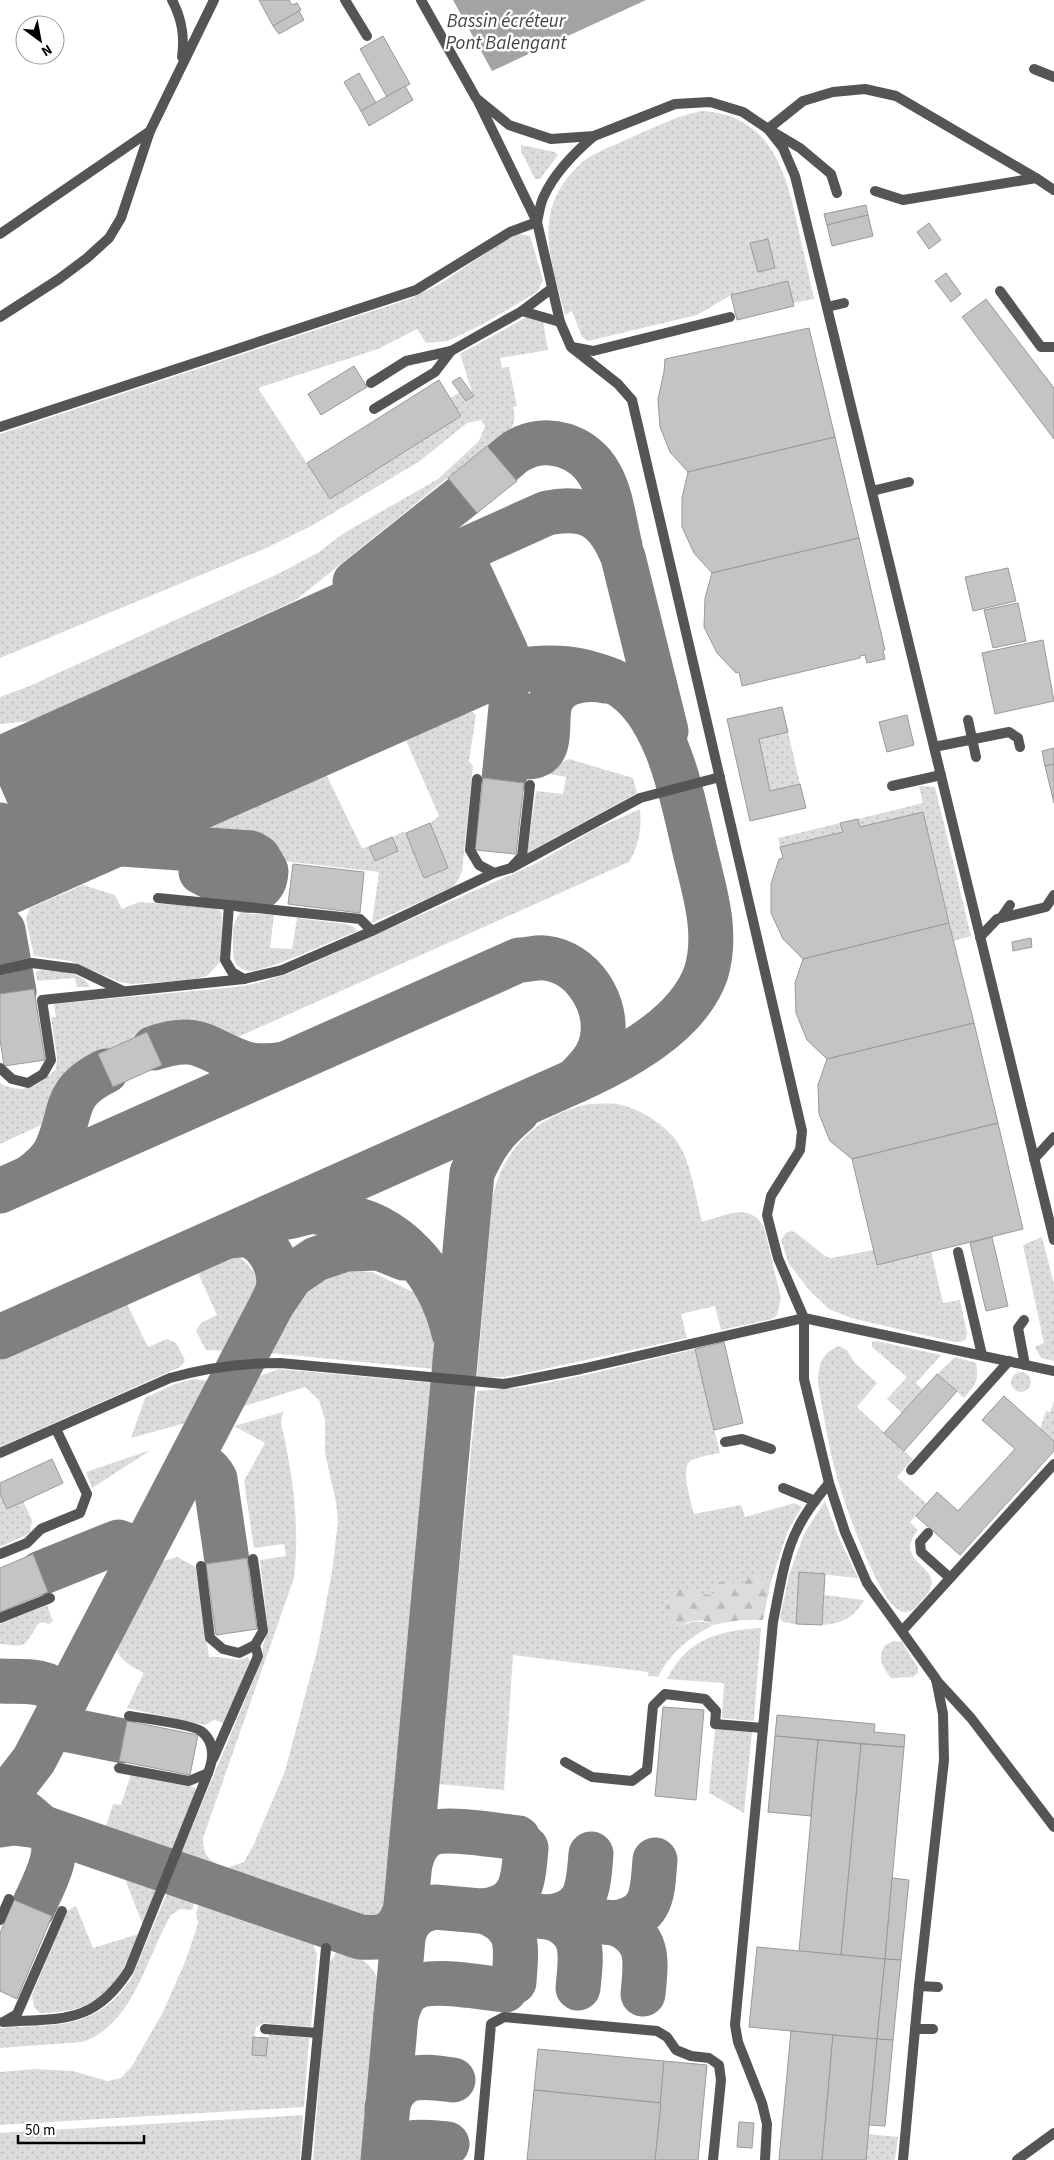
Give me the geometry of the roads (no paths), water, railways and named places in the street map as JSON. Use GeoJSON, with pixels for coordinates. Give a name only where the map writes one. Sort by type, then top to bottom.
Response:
{"type":"FeatureCollection","features":[{"type":"Feature","properties":{"kind":"lane"},"geometry":{"type":"LineString","coordinates":[[172,0],[178,12],[185,38],[180,68]]}},
{"type":"Feature","properties":{"kind":"lane"},"geometry":{"type":"LineString","coordinates":[[0,317],[59,280],[109,238],[121,218],[150,131],[214,0]]}},
{"type":"Feature","properties":{"kind":"lane"},"geometry":{"type":"LineString","coordinates":[[345,0],[367,36]]}},
{"type":"Feature","properties":{"kind":"lane"},"geometry":{"type":"LineString","coordinates":[[420,2],[476,98],[537,222],[560,322],[571,347],[618,384],[632,400],[802,1132],[800,1150],[771,1196],[767,1215],[778,1258],[804,1318],[804,1379],[829,1483],[845,1532],[867,1583],[936,1679],[971,1718],[1054,1827]]}},
{"type":"Feature","properties":{"kind":"lane"},"geometry":{"type":"LineString","coordinates":[[1034,69],[1054,77]]}},
{"type":"Feature","properties":{"kind":"lane"},"geometry":{"type":"LineString","coordinates":[[768,129],[803,101],[833,92],[865,89],[896,96],[1054,190]]}},
{"type":"Feature","properties":{"kind":"lane"},"geometry":{"type":"LineString","coordinates":[[476,98],[509,125],[552,139],[594,136],[675,104],[710,102],[743,112],[800,148],[831,174],[837,193]]}},
{"type":"Feature","properties":{"kind":"lane"},"geometry":{"type":"LineString","coordinates":[[768,129],[783,148],[795,176],[1054,1240]]}},
{"type":"Feature","properties":{"kind":"lane"},"geometry":{"type":"LineString","coordinates":[[0,234],[150,131]]}},
{"type":"Feature","properties":{"kind":"lane"},"geometry":{"type":"LineString","coordinates":[[537,222],[543,197],[556,174],[572,155],[594,136]]}},
{"type":"Feature","properties":{"kind":"lane"},"geometry":{"type":"LineString","coordinates":[[875,191],[904,200],[1036,178]]}},
{"type":"Feature","properties":{"kind":"lane"},"geometry":{"type":"LineString","coordinates":[[0,427],[416,290],[510,232],[537,222]]}},
{"type":"Feature","properties":{"kind":"lane"},"geometry":{"type":"LineString","coordinates":[[371,382],[406,361],[451,351],[522,311],[551,288]]}},
{"type":"Feature","properties":{"kind":"lane"},"geometry":{"type":"LineString","coordinates":[[1000,291],[1041,347],[1054,347]]}},
{"type":"Feature","properties":{"kind":"lane"},"geometry":{"type":"LineString","coordinates":[[827,308],[844,303]]}},
{"type":"Feature","properties":{"kind":"lane"},"geometry":{"type":"LineString","coordinates":[[522,311],[560,322]]}},
{"type":"Feature","properties":{"kind":"lane"},"geometry":{"type":"LineString","coordinates":[[571,347],[593,351],[730,317]]}},
{"type":"Feature","properties":{"kind":"lane"},"geometry":{"type":"LineString","coordinates":[[374,409],[435,372],[451,351]]}},
{"type":"Feature","properties":{"kind":"lane"},"geometry":{"type":"LineString","coordinates":[[872,491],[908,482]]}},
{"type":"Feature","properties":{"kind":"lane"},"geometry":{"type":"LineString","coordinates":[[968,720],[976,757]]}},
{"type":"Feature","properties":{"kind":"lane"},"geometry":{"type":"LineString","coordinates":[[934,747],[1009,732],[1018,738],[1020,747]]}},
{"type":"Feature","properties":{"kind":"lane"},"geometry":{"type":"LineString","coordinates":[[892,786],[941,775]]}},
{"type":"Feature","properties":{"kind":"lane"},"geometry":{"type":"LineString","coordinates":[[0,1068],[12,1079],[28,1083],[43,1074],[51,1060],[42,1000],[244,979],[282,970],[372,931],[494,873],[511,868],[640,798],[720,777]]}},
{"type":"Feature","properties":{"kind":"lane"},"geometry":{"type":"LineString","coordinates":[[477,779],[470,850],[479,865],[494,873]]}},
{"type":"Feature","properties":{"kind":"lane"},"geometry":{"type":"LineString","coordinates":[[511,868],[522,856],[530,785]]}},
{"type":"Feature","properties":{"kind":"lane"},"geometry":{"type":"LineString","coordinates":[[980,937],[996,919],[1046,907],[1054,895]]}},
{"type":"Feature","properties":{"kind":"lane"},"geometry":{"type":"LineString","coordinates":[[158,898],[360,919],[372,931]]}},
{"type":"Feature","properties":{"kind":"lane"},"geometry":{"type":"LineString","coordinates":[[229,905],[225,960],[232,972],[244,979]]}},
{"type":"Feature","properties":{"kind":"lane"},"geometry":{"type":"LineString","coordinates":[[1001,918],[1010,905]]}},
{"type":"Feature","properties":{"kind":"lane"},"geometry":{"type":"LineString","coordinates":[[0,970],[32,963],[77,970],[124,992]]}},
{"type":"Feature","properties":{"kind":"lane"},"geometry":{"type":"LineString","coordinates":[[1034,1158],[1054,1137]]}},
{"type":"Feature","properties":{"kind":"lane"},"geometry":{"type":"LineString","coordinates":[[1043,1194],[1054,1192]]}},
{"type":"Feature","properties":{"kind":"lane"},"geometry":{"type":"LineString","coordinates":[[958,1252],[982,1356]]}},
{"type":"Feature","properties":{"kind":"lane"},"geometry":{"type":"LineString","coordinates":[[0,1453],[170,1378],[191,1372],[264,1363],[280,1363],[504,1384],[581,1369],[804,1318],[1054,1371]]}},
{"type":"Feature","properties":{"kind":"lane"},"geometry":{"type":"LineString","coordinates":[[1024,1320],[1018,1328],[1026,1365]]}},
{"type":"Feature","properties":{"kind":"lane"},"geometry":{"type":"LineString","coordinates":[[911,1470],[1009,1361]]}},
{"type":"Feature","properties":{"kind":"lane"},"geometry":{"type":"LineString","coordinates":[[0,1554],[27,1543],[40,1529],[80,1512],[87,1494],[56,1429]]}},
{"type":"Feature","properties":{"kind":"lane"},"geometry":{"type":"LineString","coordinates":[[725,1442],[742,1439],[771,1449]]}},
{"type":"Feature","properties":{"kind":"lane"},"geometry":{"type":"LineString","coordinates":[[902,1630],[1054,1464]]}},
{"type":"Feature","properties":{"kind":"lane"},"geometry":{"type":"LineString","coordinates":[[765,2160],[768,2124],[762,2103],[738,2042],[735,2025],[762,1728],[772,1632],[782,1574],[797,1529],[814,1501],[829,1483]]}},
{"type":"Feature","properties":{"kind":"lane"},"geometry":{"type":"LineString","coordinates":[[782,1488],[814,1501]]}},
{"type":"Feature","properties":{"kind":"lane"},"geometry":{"type":"LineString","coordinates":[[928,1533],[920,1542],[921,1552],[950,1578]]}},
{"type":"Feature","properties":{"kind":"lane"},"geometry":{"type":"LineString","coordinates":[[201,1566],[210,1638],[224,1649],[240,1653],[255,1645],[263,1631],[253,1559]]}},
{"type":"Feature","properties":{"kind":"lane"},"geometry":{"type":"LineString","coordinates":[[0,1618],[50,1598]]}},
{"type":"Feature","properties":{"kind":"lane"},"geometry":{"type":"LineString","coordinates":[[1,2022],[66,2017],[86,2012],[104,2002],[118,1987],[129,1970],[208,1773],[258,1656],[255,1645]]}},
{"type":"Feature","properties":{"kind":"lane"},"geometry":{"type":"LineString","coordinates":[[903,2160],[919,1986],[944,1760],[943,1714],[936,1679]]}},
{"type":"Feature","properties":{"kind":"lane"},"geometry":{"type":"LineString","coordinates":[[565,1762],[592,1777],[632,1781],[647,1770],[653,1706],[665,1694],[705,1698],[716,1711],[715,1724],[762,1728]]}},
{"type":"Feature","properties":{"kind":"lane"},"geometry":{"type":"LineString","coordinates":[[129,1716],[200,1730],[211,1742],[214,1759]]}},
{"type":"Feature","properties":{"kind":"lane"},"geometry":{"type":"LineString","coordinates":[[118,1768],[189,1781],[208,1773]]}},
{"type":"Feature","properties":{"kind":"lane"},"geometry":{"type":"LineString","coordinates":[[0,1920],[9,1899]]}},
{"type":"Feature","properties":{"kind":"lane"},"geometry":{"type":"LineString","coordinates":[[1,2022],[17,2014],[62,1911]]}},
{"type":"Feature","properties":{"kind":"lane"},"geometry":{"type":"LineString","coordinates":[[306,2160],[326,1948]]}},
{"type":"Feature","properties":{"kind":"lane"},"geometry":{"type":"LineString","coordinates":[[919,1986],[938,1987]]}},
{"type":"Feature","properties":{"kind":"lane"},"geometry":{"type":"LineString","coordinates":[[480,2160],[491,2024],[504,2017],[657,2031],[667,2038],[676,2050],[691,2056],[709,2058],[719,2065],[721,2080],[713,2160]]}},
{"type":"Feature","properties":{"kind":"lane"},"geometry":{"type":"LineString","coordinates":[[265,2029],[318,2033]]}},
{"type":"Feature","properties":{"kind":"lane"},"geometry":{"type":"LineString","coordinates":[[915,2029],[933,2029]]}},
{"type":"Feature","properties":{"kind":"lane"},"geometry":{"type":"LineString","coordinates":[[1017,2160],[1054,2133]]}},
{"type":"Feature","properties":{"kind":"water","name":"Bassin écréteur Pont Balengant"},"geometry":{"type":"Polygon","coordinates":[[[453,0],[646,0],[492,71],[453,0]]]}}]}
